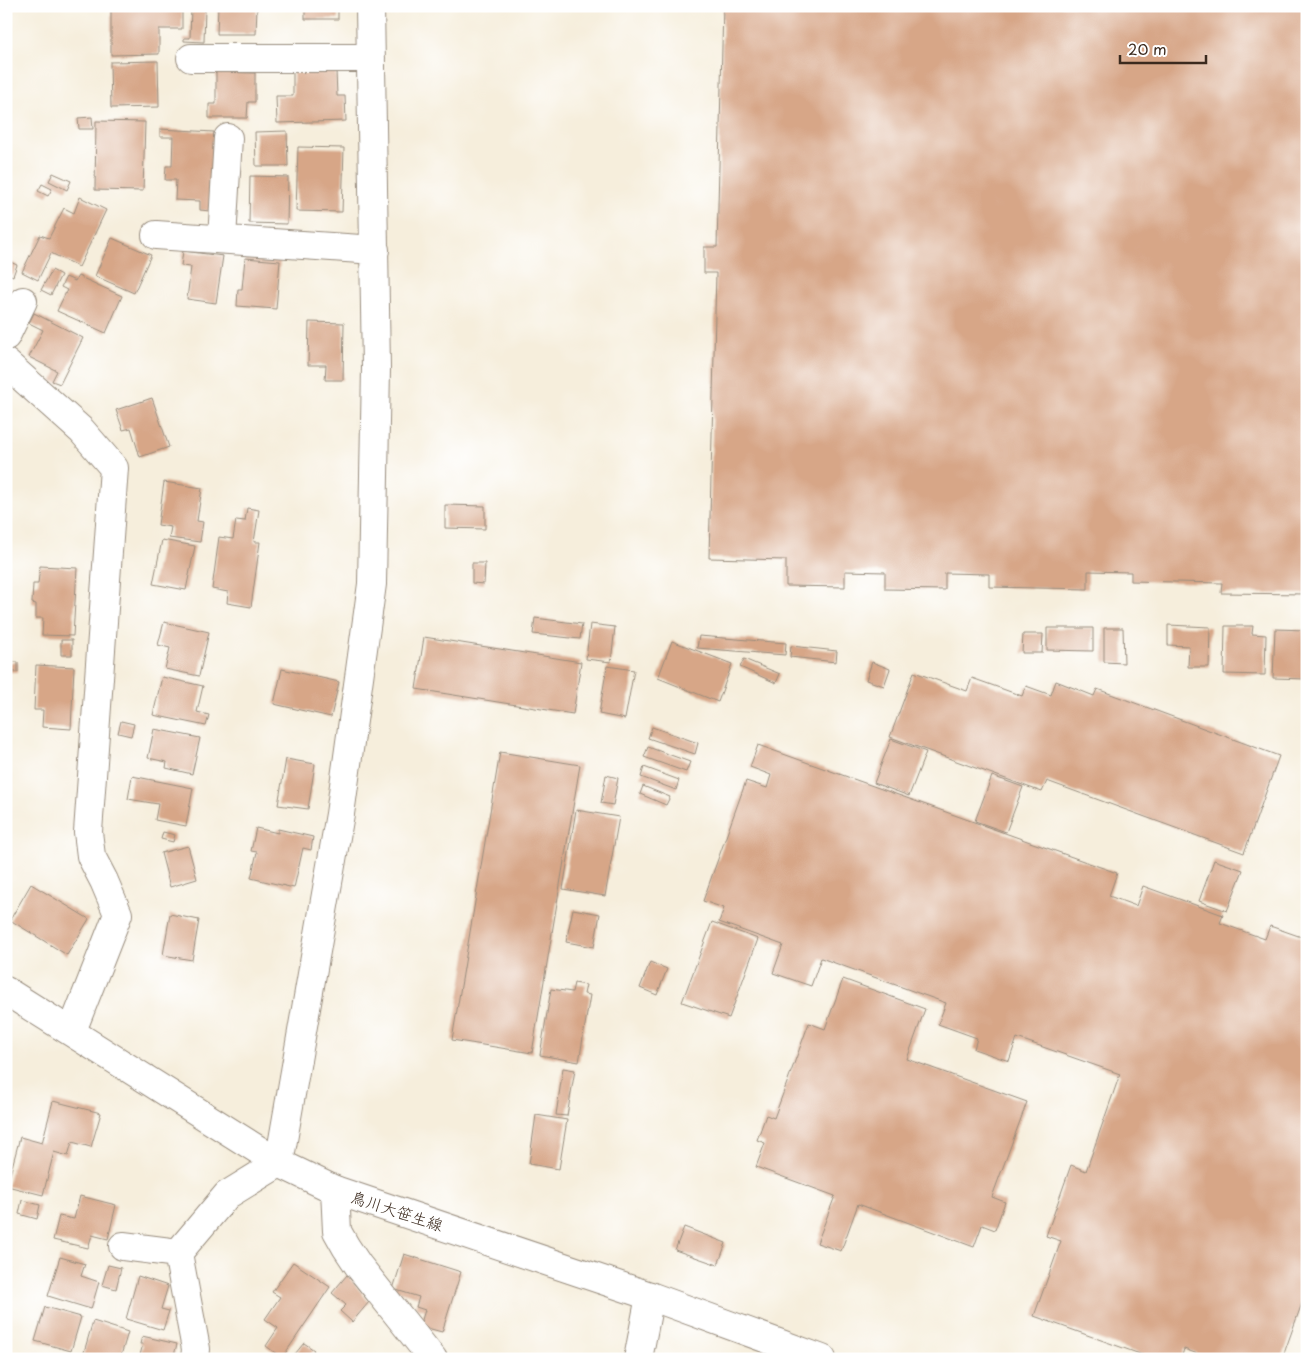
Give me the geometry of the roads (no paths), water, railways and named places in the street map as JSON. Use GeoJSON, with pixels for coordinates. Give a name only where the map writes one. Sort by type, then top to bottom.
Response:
{"type":"FeatureCollection","features":[{"type":"Feature","properties":{"kind":"street"},"geometry":{"type":"LineString","coordinates":[[178,1253],[226,1195],[279,1163],[340,814],[372,584],[376,368],[370,6]]}},
{"type":"Feature","properties":{"kind":"street"},"geometry":{"type":"LineString","coordinates":[[191,58],[371,58]]}},
{"type":"Feature","properties":{"kind":"street"},"geometry":{"type":"LineString","coordinates":[[222,240],[228,138]]}},
{"type":"Feature","properties":{"kind":"street"},"geometry":{"type":"LineString","coordinates":[[156,235],[375,250]]}},
{"type":"Feature","properties":{"kind":"street"},"geometry":{"type":"LineString","coordinates":[[6,336],[23,300]]}},
{"type":"Feature","properties":{"kind":"street"},"geometry":{"type":"LineString","coordinates":[[6,363],[82,431],[114,468],[88,832],[91,856],[104,880],[118,914],[72,1031]]}},
{"type":"Feature","properties":{"kind":"street","name":"鳥川大笹生線"},"geometry":{"type":"LineString","coordinates":[[6,991],[279,1163],[335,1190],[650,1296],[822,1359]]}},
{"type":"Feature","properties":{"kind":"street"},"geometry":{"type":"LineString","coordinates":[[335,1190],[337,1230],[346,1247],[358,1265],[433,1359]]}},
{"type":"Feature","properties":{"kind":"street"},"geometry":{"type":"LineString","coordinates":[[123,1246],[178,1253]]}},
{"type":"Feature","properties":{"kind":"street"},"geometry":{"type":"LineString","coordinates":[[178,1253],[196,1349],[195,1359]]}},
{"type":"Feature","properties":{"kind":"street"},"geometry":{"type":"LineString","coordinates":[[638,1359],[650,1296]]}}]}
